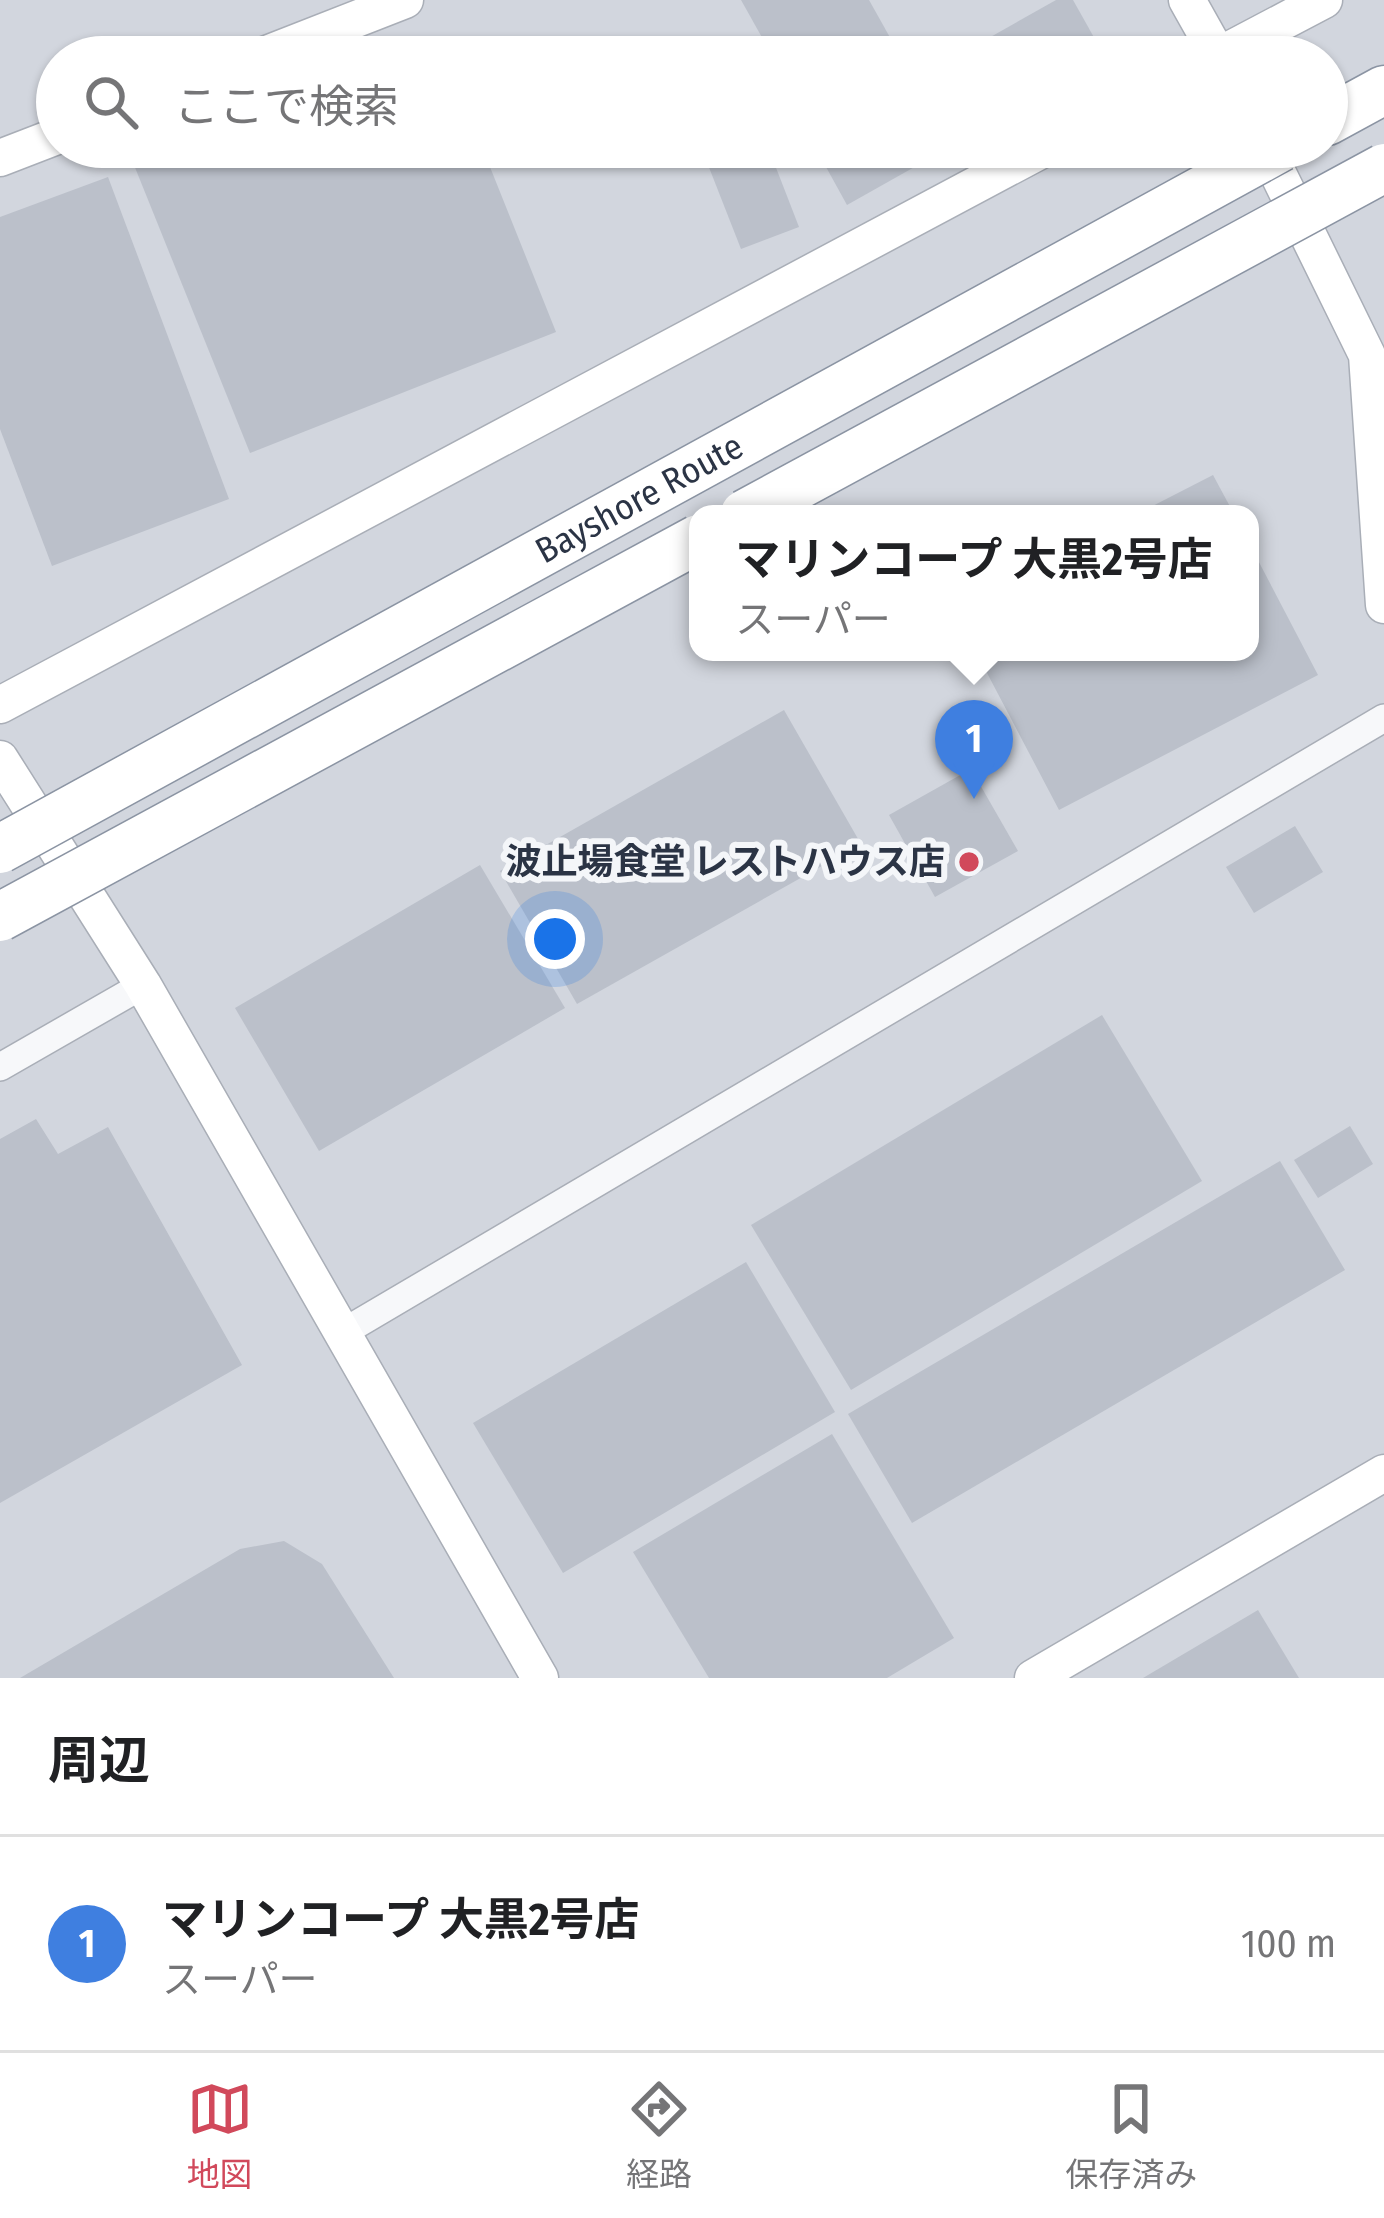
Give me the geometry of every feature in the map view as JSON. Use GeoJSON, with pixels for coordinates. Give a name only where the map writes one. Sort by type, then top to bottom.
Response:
{"type":"FeatureCollection","features":[{"type":"Feature","properties":{"kind":"highway"},"geometry":{"type":"LineString","coordinates":[[1348,110],[1384,90]]}},
{"type":"Feature","properties":{"kind":"highway","name":"Bayshore Route"},"geometry":{"type":"LineString","coordinates":[[0,849],[1242,168]]}},
{"type":"Feature","properties":{"kind":"highway","name":"Bayshore Route"},"geometry":{"type":"LineString","coordinates":[[762,505],[1384,168]]}},
{"type":"Feature","properties":{"kind":"highway","name":"Bayshore Route"},"geometry":{"type":"LineString","coordinates":[[0,917],[689,544]]}},
{"type":"Feature","properties":{"kind":"street"},"geometry":{"type":"LineString","coordinates":[[313,36],[405,0]]}},
{"type":"Feature","properties":{"kind":"street"},"geometry":{"type":"LineString","coordinates":[[1187,0],[1207,36]]}},
{"type":"Feature","properties":{"kind":"street"},"geometry":{"type":"LineString","coordinates":[[1257,36],[1324,0]]}},
{"type":"Feature","properties":{"kind":"street"},"geometry":{"type":"LineString","coordinates":[[0,158],[36,144]]}},
{"type":"Feature","properties":{"kind":"street"},"geometry":{"type":"LineString","coordinates":[[0,705],[1008,168]]}},
{"type":"Feature","properties":{"kind":"street"},"geometry":{"type":"LineString","coordinates":[[1275,168],[1367,355],[1384,605]]}},
{"type":"Feature","properties":{"kind":"street"},"geometry":{"type":"LineString","coordinates":[[342,1333],[1384,718]]}},
{"type":"Feature","properties":{"kind":"street"},"geometry":{"type":"LineString","coordinates":[[0,759],[143,985],[540,1678]]}},
{"type":"Feature","properties":{"kind":"street"},"geometry":{"type":"LineString","coordinates":[[0,1067],[143,985]]}},
{"type":"Feature","properties":{"kind":"street"},"geometry":{"type":"LineString","coordinates":[[1033,1678],[1384,1473]]}},
{"type":"Feature","properties":{"kind":"shaded area"},"geometry":{"type":"Polygon","coordinates":[[[0,0],[1384,0],[1384,1678],[0,1678],[0,0]]]}},
{"type":"Feature","properties":{"kind":"building"},"geometry":{"type":"Polygon","coordinates":[[[741,0],[869,0],[889,36],[761,36],[741,0]]]}},
{"type":"Feature","properties":{"kind":"building"},"geometry":{"type":"Polygon","coordinates":[[[1056,0],[1073,0],[1093,36],[992,36],[1056,0]]]}},
{"type":"Feature","properties":{"kind":"building"},"geometry":{"type":"Polygon","coordinates":[[[135,168],[490,168],[556,332],[250,453],[135,168]]]}},
{"type":"Feature","properties":{"kind":"building"},"geometry":{"type":"Polygon","coordinates":[[[709,168],[776,168],[799,227],[741,249],[709,168]]]}},
{"type":"Feature","properties":{"kind":"building"},"geometry":{"type":"Polygon","coordinates":[[[827,168],[913,168],[847,205],[827,168]]]}},
{"type":"Feature","properties":{"kind":"building"},"geometry":{"type":"Polygon","coordinates":[[[108,177],[229,499],[52,566],[0,429],[0,217],[108,177]]]}},
{"type":"Feature","properties":{"kind":"building"},"geometry":{"type":"Polygon","coordinates":[[[1213,475],[1229,505],[1155,505],[1213,475]]]}},
{"type":"Feature","properties":{"kind":"building"},"geometry":{"type":"Polygon","coordinates":[[[1259,562],[1318,675],[1059,810],[981,661],[1259,661],[1259,562]]]}},
{"type":"Feature","properties":{"kind":"building"},"geometry":{"type":"Polygon","coordinates":[[[784,710],[861,844],[577,1004],[500,871],[784,710]]]}},
{"type":"Feature","properties":{"kind":"building"},"geometry":{"type":"Polygon","coordinates":[[[971,769],[1018,851],[935,897],[889,815],[971,769]]]}},
{"type":"Feature","properties":{"kind":"building"},"geometry":{"type":"Polygon","coordinates":[[[1295,826],[1323,872],[1254,913],[1226,867],[1295,826]]]}},
{"type":"Feature","properties":{"kind":"building"},"geometry":{"type":"Polygon","coordinates":[[[480,865],[565,1008],[319,1151],[235,1008],[480,865]]]}},
{"type":"Feature","properties":{"kind":"building"},"geometry":{"type":"Polygon","coordinates":[[[1102,1015],[1202,1181],[851,1390],[751,1225],[1102,1015]]]}},
{"type":"Feature","properties":{"kind":"building"},"geometry":{"type":"Polygon","coordinates":[[[36,1119],[58,1154],[108,1127],[242,1365],[0,1503],[0,1139],[36,1119]]]}},
{"type":"Feature","properties":{"kind":"building"},"geometry":{"type":"Polygon","coordinates":[[[1350,1126],[1373,1164],[1318,1198],[1294,1160],[1350,1126]]]}},
{"type":"Feature","properties":{"kind":"building"},"geometry":{"type":"Polygon","coordinates":[[[1280,1161],[1345,1270],[912,1523],[848,1414],[1280,1161]]]}},
{"type":"Feature","properties":{"kind":"building"},"geometry":{"type":"Polygon","coordinates":[[[746,1262],[835,1412],[563,1573],[473,1423],[746,1262]]]}},
{"type":"Feature","properties":{"kind":"building"},"geometry":{"type":"Polygon","coordinates":[[[832,1434],[954,1638],[887,1678],[709,1678],[633,1552],[832,1434]]]}},
{"type":"Feature","properties":{"kind":"building"},"geometry":{"type":"Polygon","coordinates":[[[284,1541],[322,1564],[394,1678],[20,1678],[240,1549],[284,1541]]]}},
{"type":"Feature","properties":{"kind":"building"},"geometry":{"type":"Polygon","coordinates":[[[1258,1610],[1299,1678],[1143,1678],[1258,1610]]]}},
{"type":"Feature","properties":{"kind":"place","name":"マリンコープ 大黒2号店"},"geometry":{"type":"Point","coordinates":[974,799]}},
{"type":"Feature","properties":{"kind":"place","name":"波止場食堂 レストハウス店"},"geometry":{"type":"Point","coordinates":[969,862]}}]}
